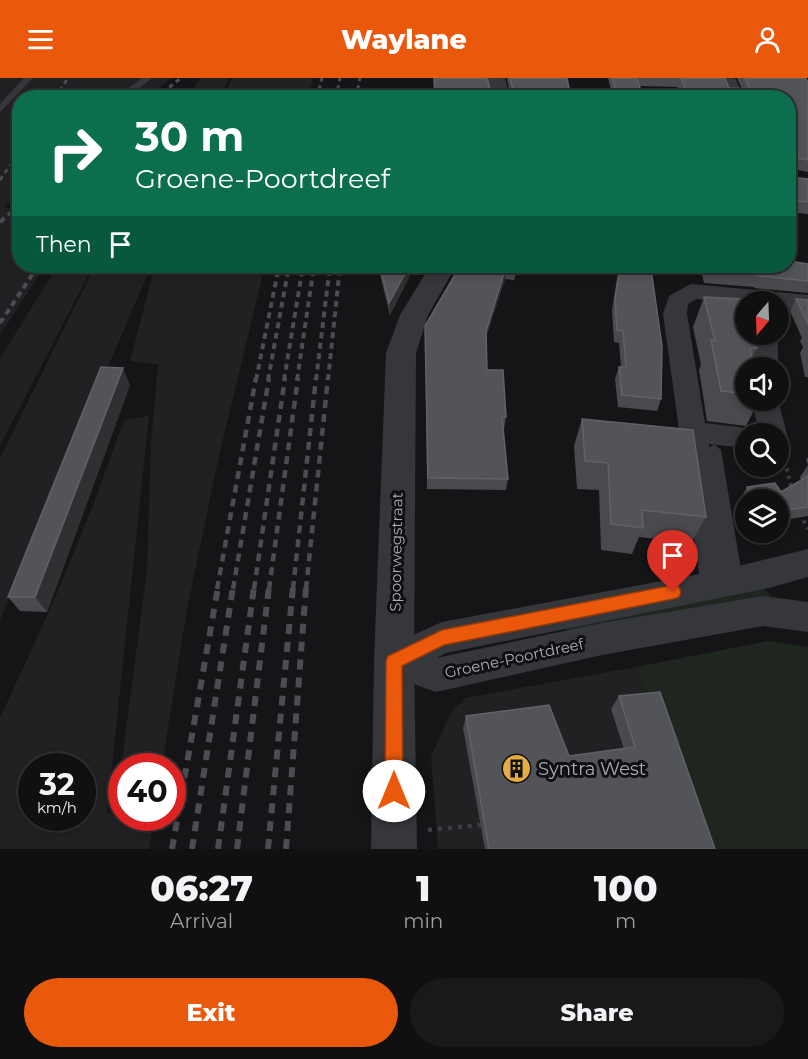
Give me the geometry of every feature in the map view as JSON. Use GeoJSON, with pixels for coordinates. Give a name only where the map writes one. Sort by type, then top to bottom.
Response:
{"type":"FeatureCollection","features":[{"type":"Feature","properties":{"kind":"street","name":"Spoorwegstraat"},"geometry":{"type":"LineString","coordinates":[[394,842],[394,661],[401,353],[414,315],[439,273]]}},
{"type":"Feature","properties":{"kind":"street"},"geometry":{"type":"LineString","coordinates":[[726,582],[691,432],[675,314],[676,300],[691,291],[735,296]]}},
{"type":"Feature","properties":{"kind":"street"},"geometry":{"type":"LineString","coordinates":[[789,302],[808,303]]}},
{"type":"Feature","properties":{"kind":"street"},"geometry":{"type":"LineString","coordinates":[[691,432],[735,437]]}},
{"type":"Feature","properties":{"kind":"street"},"geometry":{"type":"LineString","coordinates":[[394,661],[442,638],[726,582],[808,563]]}},
{"type":"Feature","properties":{"kind":"street","name":"Groene-Poortdreef"},"geometry":{"type":"LineString","coordinates":[[394,661],[436,675],[764,610],[808,617]]}},
{"type":"Feature","properties":{"kind":"street"},"geometry":{"type":"LineString","coordinates":[[545,617],[558,649]]}},
{"type":"Feature","properties":{"kind":"lane"},"geometry":{"type":"LineString","coordinates":[[18,90],[29,78]]}},
{"type":"Feature","properties":{"kind":"lane"},"geometry":{"type":"LineString","coordinates":[[132,90],[148,78]]}},
{"type":"Feature","properties":{"kind":"lane"},"geometry":{"type":"LineString","coordinates":[[0,109],[12,96]]}},
{"type":"Feature","properties":{"kind":"lane"},"geometry":{"type":"LineString","coordinates":[[714,450],[726,582]]}},
{"type":"Feature","properties":{"kind":"path"},"geometry":{"type":"LineString","coordinates":[[789,477],[796,501]]}},
{"type":"Feature","properties":{"kind":"path"},"geometry":{"type":"LineString","coordinates":[[799,512],[808,530]]}},
{"type":"Feature","properties":{"kind":"path"},"geometry":{"type":"LineString","coordinates":[[394,842],[481,825]]}},
{"type":"Feature","properties":{"kind":"shaded area"},"geometry":{"type":"Polygon","coordinates":[[[0,78],[171,78],[156,90],[12,90],[12,201],[4,207],[12,209],[12,273],[40,273],[0,335],[0,78]]]}},
{"type":"Feature","properties":{"kind":"shaded area"},"geometry":{"type":"Polygon","coordinates":[[[201,78],[229,78],[223,90],[192,90],[201,78]]]}},
{"type":"Feature","properties":{"kind":"shaded area"},"geometry":{"type":"Polygon","coordinates":[[[232,78],[313,78],[310,90],[226,90],[232,78]]]}},
{"type":"Feature","properties":{"kind":"shaded area"},"geometry":{"type":"Polygon","coordinates":[[[53,273],[89,273],[0,446],[0,359],[53,273]]]}},
{"type":"Feature","properties":{"kind":"shaded area"},"geometry":{"type":"Polygon","coordinates":[[[92,273],[148,273],[0,620],[0,458],[92,273]]]}},
{"type":"Feature","properties":{"kind":"shaded area"},"geometry":{"type":"Polygon","coordinates":[[[153,273],[263,273],[220,451],[187,609],[164,753],[123,753],[147,569],[151,442],[158,365],[130,361],[153,273]]]}},
{"type":"Feature","properties":{"kind":"shaded area"},"geometry":{"type":"Polygon","coordinates":[[[149,416],[113,753],[108,753],[107,813],[108,831],[152,831],[149,849],[0,849],[0,718],[52,605],[93,506],[124,420],[149,416]]]}},
{"type":"Feature","properties":{"kind":"shaded area"},"geometry":{"type":"Polygon","coordinates":[[[763,589],[770,594],[771,599],[567,632],[565,628],[763,589]]]}},
{"type":"Feature","properties":{"kind":"shaded area"},"geometry":{"type":"Polygon","coordinates":[[[768,641],[808,647],[808,849],[700,849],[636,667],[768,641]]]}},
{"type":"Feature","properties":{"kind":"shaded area"},"geometry":{"type":"Polygon","coordinates":[[[636,667],[700,849],[438,849],[431,756],[452,711],[466,698],[636,667]]]}},
{"type":"Feature","properties":{"kind":"building"},"geometry":{"type":"Polygon","coordinates":[[[434,78],[487,78],[490,89],[513,89],[510,78],[567,78],[569,90],[435,90],[434,78]]]}},
{"type":"Feature","properties":{"kind":"building"},"geometry":{"type":"Polygon","coordinates":[[[612,78],[637,78],[641,90],[616,90],[612,78]]]}},
{"type":"Feature","properties":{"kind":"building"},"geometry":{"type":"Polygon","coordinates":[[[681,78],[725,78],[729,88],[750,89],[745,78],[805,78],[808,82],[808,160],[798,158],[796,155],[796,90],[686,90],[681,78]]]}},
{"type":"Feature","properties":{"kind":"building"},"geometry":{"type":"Polygon","coordinates":[[[796,178],[808,179],[808,202],[796,201],[796,178]]]}},
{"type":"Feature","properties":{"kind":"building"},"geometry":{"type":"Polygon","coordinates":[[[796,262],[808,264],[808,281],[760,276],[759,273],[796,273],[796,262]]]}},
{"type":"Feature","properties":{"kind":"building"},"geometry":{"type":"Polygon","coordinates":[[[382,273],[405,273],[389,303],[382,273]]]}},
{"type":"Feature","properties":{"kind":"building"},"geometry":{"type":"Polygon","coordinates":[[[456,273],[504,273],[486,331],[487,370],[503,370],[506,417],[502,417],[508,479],[428,478],[425,326],[456,273]]]}},
{"type":"Feature","properties":{"kind":"building"},"geometry":{"type":"Polygon","coordinates":[[[619,273],[652,273],[662,346],[661,399],[622,395],[619,367],[626,367],[623,331],[617,330],[615,298],[619,273]]]}},
{"type":"Feature","properties":{"kind":"building"},"geometry":{"type":"Polygon","coordinates":[[[734,273],[759,273],[759,275],[734,273]]]}},
{"type":"Feature","properties":{"kind":"building"},"geometry":{"type":"Polygon","coordinates":[[[704,297],[735,299],[735,345],[756,345],[757,348],[750,349],[752,357],[735,357],[735,393],[721,391],[711,340],[715,341],[704,297]]]}},
{"type":"Feature","properties":{"kind":"building"},"geometry":{"type":"Polygon","coordinates":[[[796,299],[808,300],[808,324],[796,299]]]}},
{"type":"Feature","properties":{"kind":"building"},"geometry":{"type":"Polygon","coordinates":[[[101,367],[123,368],[35,597],[8,597],[101,367]]]}},
{"type":"Feature","properties":{"kind":"building"},"geometry":{"type":"Polygon","coordinates":[[[582,419],[693,430],[706,517],[642,510],[643,528],[611,524],[608,463],[585,461],[582,419]]]}},
{"type":"Feature","properties":{"kind":"building"},"geometry":{"type":"Polygon","coordinates":[[[808,476],[808,507],[789,510],[789,489],[786,489],[808,476]]]}},
{"type":"Feature","properties":{"kind":"building"},"geometry":{"type":"Polygon","coordinates":[[[775,483],[779,489],[748,489],[747,487],[775,483]]]}},
{"type":"Feature","properties":{"kind":"building"},"geometry":{"type":"Polygon","coordinates":[[[660,692],[715,849],[489,849],[466,716],[549,705],[569,756],[635,747],[619,696],[660,692]]]}},
{"type":"Feature","properties":{"kind":"railway"},"geometry":{"type":"LineString","coordinates":[[60,90],[68,78]]}},
{"type":"Feature","properties":{"kind":"railway"},"geometry":{"type":"LineString","coordinates":[[166,90],[181,78]]}},
{"type":"Feature","properties":{"kind":"railway"},"geometry":{"type":"LineString","coordinates":[[319,90],[322,78]]}},
{"type":"Feature","properties":{"kind":"railway"},"geometry":{"type":"LineString","coordinates":[[338,90],[340,78]]}},
{"type":"Feature","properties":{"kind":"railway"},"geometry":{"type":"LineString","coordinates":[[358,90],[360,78]]}},
{"type":"Feature","properties":{"kind":"railway"},"geometry":{"type":"LineString","coordinates":[[0,180],[12,163]]}},
{"type":"Feature","properties":{"kind":"railway"},"geometry":{"type":"LineString","coordinates":[[0,222],[12,212]]}},
{"type":"Feature","properties":{"kind":"railway"},"geometry":{"type":"LineString","coordinates":[[0,323],[33,273]]}},
{"type":"Feature","properties":{"kind":"railway"},"geometry":{"type":"LineString","coordinates":[[256,380],[278,273]]}},
{"type":"Feature","properties":{"kind":"railway"},"geometry":{"type":"LineString","coordinates":[[268,380],[288,273]]}},
{"type":"Feature","properties":{"kind":"railway"},"geometry":{"type":"LineString","coordinates":[[284,380],[302,273]]}},
{"type":"Feature","properties":{"kind":"railway"},"geometry":{"type":"LineString","coordinates":[[297,380],[313,273]]}},
{"type":"Feature","properties":{"kind":"railway"},"geometry":{"type":"LineString","coordinates":[[316,380],[329,273]]}},
{"type":"Feature","properties":{"kind":"railway"},"geometry":{"type":"LineString","coordinates":[[328,380],[339,273]]}},
{"type":"Feature","properties":{"kind":"railway"},"geometry":{"type":"LineString","coordinates":[[217,589],[256,378]]}},
{"type":"Feature","properties":{"kind":"railway"},"geometry":{"type":"LineString","coordinates":[[233,589],[269,378]]}},
{"type":"Feature","properties":{"kind":"railway"},"geometry":{"type":"LineString","coordinates":[[254,589],[285,378]]}},
{"type":"Feature","properties":{"kind":"railway"},"geometry":{"type":"LineString","coordinates":[[269,589],[298,378]]}},
{"type":"Feature","properties":{"kind":"railway"},"geometry":{"type":"LineString","coordinates":[[293,589],[316,378]]}},
{"type":"Feature","properties":{"kind":"railway"},"geometry":{"type":"LineString","coordinates":[[306,589],[328,378]]}},
{"type":"Feature","properties":{"kind":"railway"},"geometry":{"type":"LineString","coordinates":[[172,849],[218,587]]}},
{"type":"Feature","properties":{"kind":"railway"},"geometry":{"type":"LineString","coordinates":[[192,849],[233,587]]}},
{"type":"Feature","properties":{"kind":"railway"},"geometry":{"type":"LineString","coordinates":[[218,849],[254,587]]}},
{"type":"Feature","properties":{"kind":"railway"},"geometry":{"type":"LineString","coordinates":[[237,849],[269,587]]}},
{"type":"Feature","properties":{"kind":"railway"},"geometry":{"type":"LineString","coordinates":[[268,849],[293,587]]}},
{"type":"Feature","properties":{"kind":"railway"},"geometry":{"type":"LineString","coordinates":[[286,849],[306,587]]}},
{"type":"Feature","properties":{"kind":"place","name":"Syntra West"},"geometry":{"type":"Point","coordinates":[517,769]}},
{"type":"Feature","properties":{"kind":"route"},"geometry":{"type":"LineString","coordinates":[[394,791],[394,661],[442,638],[673,592]]}}]}
